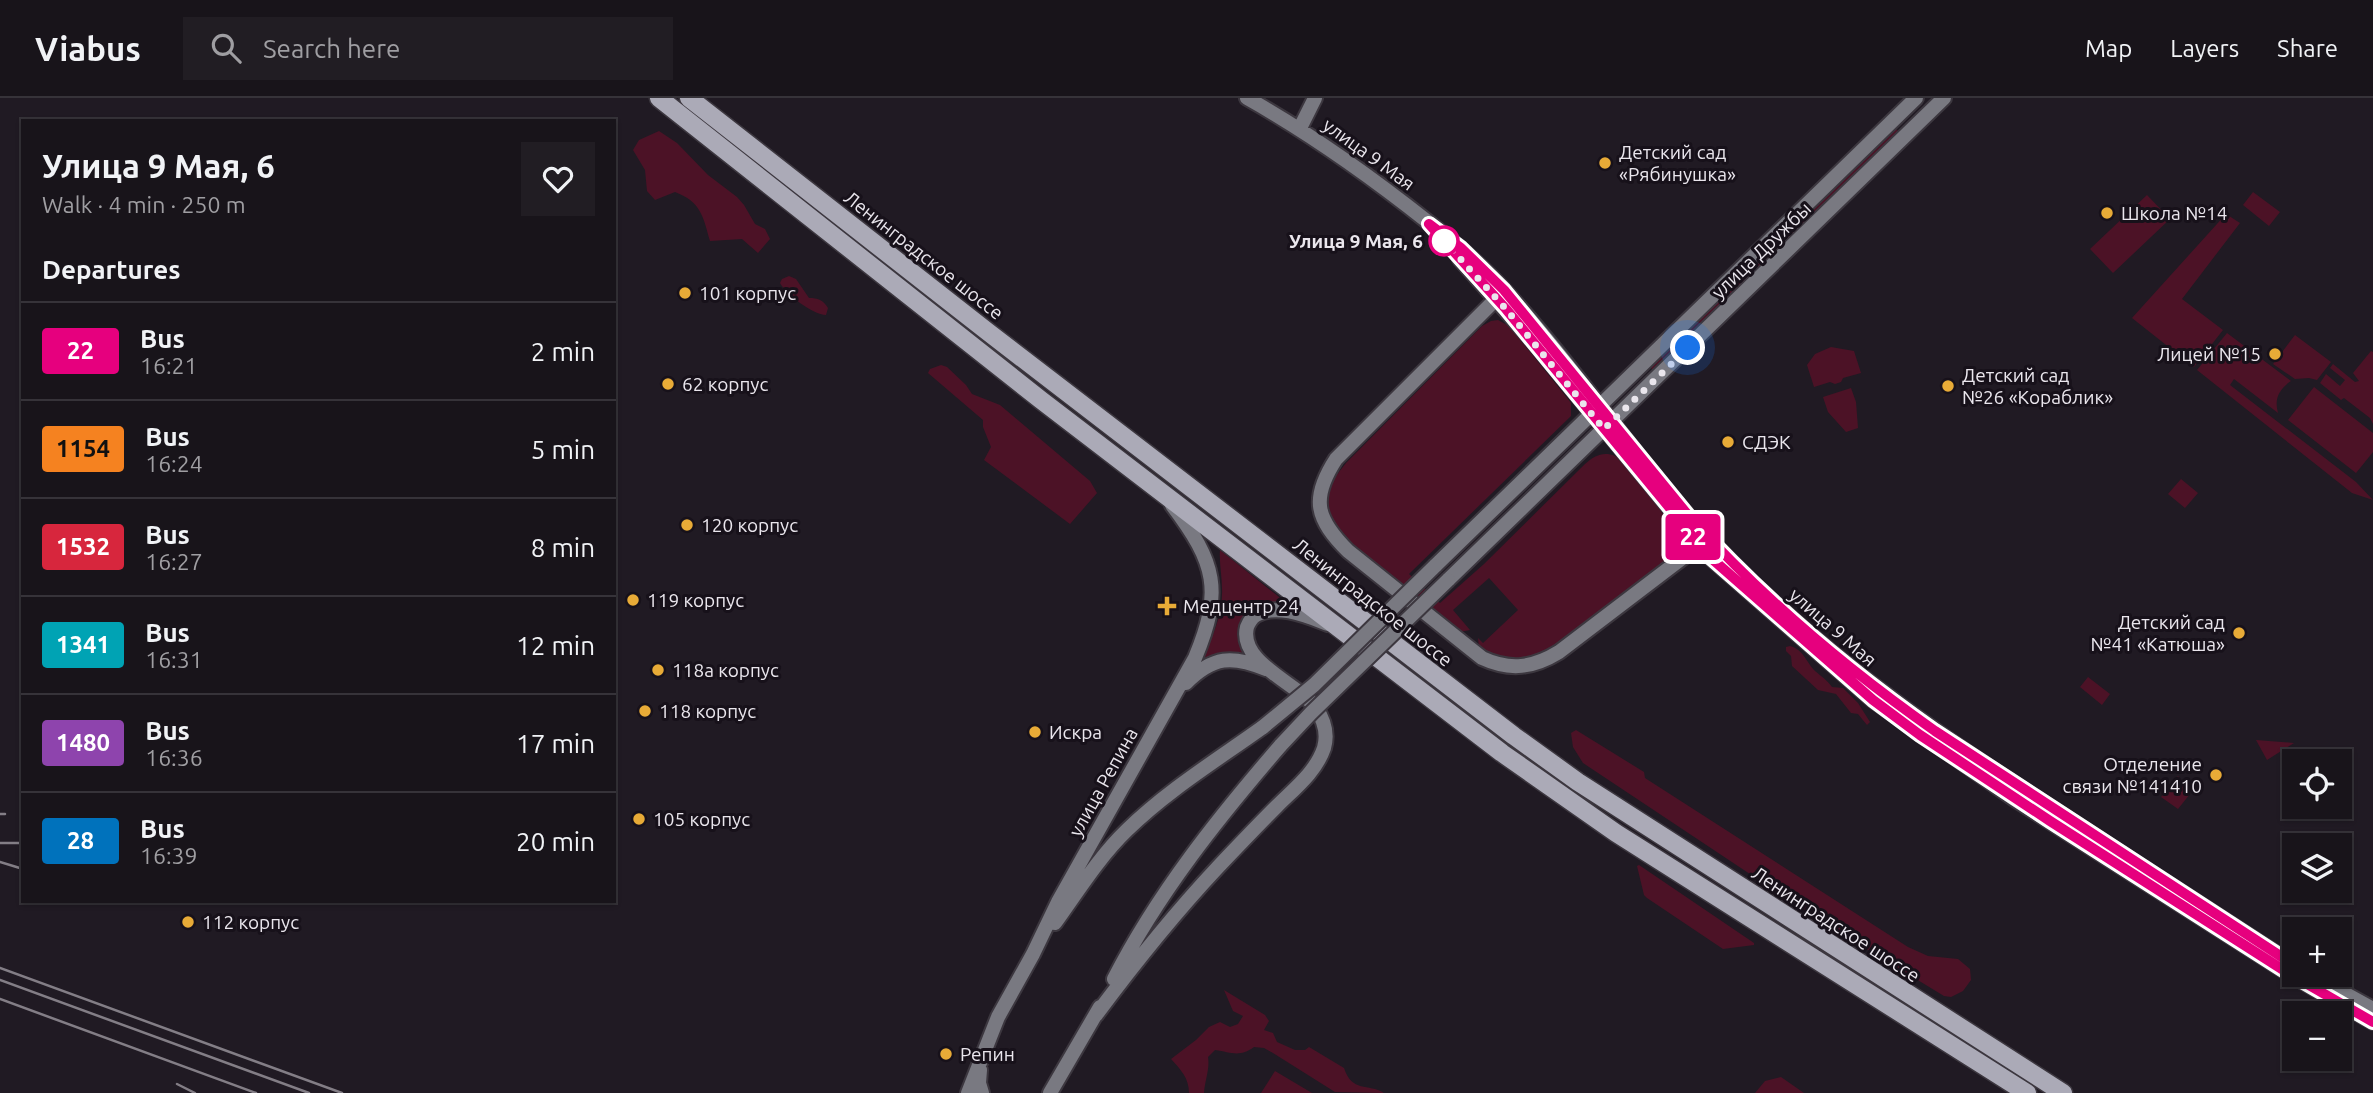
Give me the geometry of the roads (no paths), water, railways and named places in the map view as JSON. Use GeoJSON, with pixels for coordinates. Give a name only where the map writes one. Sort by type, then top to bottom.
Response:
{"type":"FeatureCollection","features":[{"type":"Feature","properties":{"kind":"highway","name":"Ленинградское шоссе"},"geometry":{"type":"LineString","coordinates":[[659,98],[1041,400],[1503,753],[1616,833],[2027,1093]]}},
{"type":"Feature","properties":{"kind":"highway","name":"Ленинградское шоссе"},"geometry":{"type":"LineString","coordinates":[[689,98],[1522,742],[1578,782],[2063,1093]]}},
{"type":"Feature","properties":{"kind":"main road","name":"улица 9 Мая"},"geometry":{"type":"LineString","coordinates":[[1247,98],[1300,128],[1382,186],[1461,248],[1704,541],[1727,573],[1873,700],[1920,735],[2024,804],[2245,946],[2373,1022]]}},
{"type":"Feature","properties":{"kind":"main road"},"geometry":{"type":"LineString","coordinates":[[1300,128],[1315,98]]}},
{"type":"Feature","properties":{"kind":"main road","name":"улица Дружбы"},"geometry":{"type":"LineString","coordinates":[[1033,954],[1102,856],[1126,831],[1172,792],[1263,727],[1314,684],[1916,98]]}},
{"type":"Feature","properties":{"kind":"main road","name":"улица Дружбы"},"geometry":{"type":"LineString","coordinates":[[1096,1015],[1156,906],[1201,842],[1311,713],[1944,98]]}},
{"type":"Feature","properties":{"kind":"main road"},"geometry":{"type":"LineString","coordinates":[[1500,294],[1336,459],[1325,475],[1319,506],[1332,535],[1348,551],[1482,658],[1497,665],[1511,667],[1536,664],[1559,652],[1704,541]]}},
{"type":"Feature","properties":{"kind":"main road","name":"улица Репина"},"geometry":{"type":"LineString","coordinates":[[968,1093],[998,1017],[1058,902],[1195,658],[1209,625],[1212,590],[1209,570],[1189,527],[1161,490]]}},
{"type":"Feature","properties":{"kind":"main road","name":"улица 9 Мая"},"geometry":{"type":"LineString","coordinates":[[1704,541],[1725,556],[1791,617],[1880,691],[1999,774],[2282,957]]}},
{"type":"Feature","properties":{"kind":"main road"},"geometry":{"type":"LineString","coordinates":[[1050,1093],[1096,1015],[1141,955],[1216,869],[1317,764],[1326,739],[1323,720],[1305,696],[1270,671],[1253,653],[1245,638],[1249,622],[1259,613],[1284,611],[1306,615],[1342,629]]}},
{"type":"Feature","properties":{"kind":"main road"},"geometry":{"type":"LineString","coordinates":[[1175,694],[1203,668],[1221,660],[1241,661],[1270,671]]}},
{"type":"Feature","properties":{"kind":"main road"},"geometry":{"type":"LineString","coordinates":[[2333,987],[2373,1009]]}},
{"type":"Feature","properties":{"kind":"main road"},"geometry":{"type":"LineString","coordinates":[[982,1093],[979,1083],[983,1054]]}},
{"type":"Feature","properties":{"kind":"main road"},"geometry":{"type":"LineString","coordinates":[[1042,1093],[1068,1063]]}},
{"type":"Feature","properties":{"kind":"railway"},"geometry":{"type":"LineString","coordinates":[[0,814],[5,814]]}},
{"type":"Feature","properties":{"kind":"railway"},"geometry":{"type":"LineString","coordinates":[[0,843],[21,843]]}},
{"type":"Feature","properties":{"kind":"railway"},"geometry":{"type":"LineString","coordinates":[[0,862],[21,868]]}},
{"type":"Feature","properties":{"kind":"railway"},"geometry":{"type":"LineString","coordinates":[[0,968],[342,1093]]}},
{"type":"Feature","properties":{"kind":"railway"},"geometry":{"type":"LineString","coordinates":[[0,980],[309,1093]]}},
{"type":"Feature","properties":{"kind":"railway"},"geometry":{"type":"LineString","coordinates":[[0,999],[256,1093]]}},
{"type":"Feature","properties":{"kind":"railway"},"geometry":{"type":"LineString","coordinates":[[177,1084],[195,1093]]}},
{"type":"Feature","properties":{"kind":"place","name":"Детский сад «Рябинушка»"},"geometry":{"type":"Point","coordinates":[1605,163]}},
{"type":"Feature","properties":{"kind":"place","name":"Школа №14"},"geometry":{"type":"Point","coordinates":[2107,213]}},
{"type":"Feature","properties":{"kind":"place","name":"Улица 9 Мая, 6"},"geometry":{"type":"Point","coordinates":[1444,241]}},
{"type":"Feature","properties":{"kind":"place","name":"101 корпус"},"geometry":{"type":"Point","coordinates":[685,293]}},
{"type":"Feature","properties":{"kind":"place","name":"Лицей №15"},"geometry":{"type":"Point","coordinates":[2275,354]}},
{"type":"Feature","properties":{"kind":"place","name":"62 корпус"},"geometry":{"type":"Point","coordinates":[668,384]}},
{"type":"Feature","properties":{"kind":"place","name":"Детский сад №26 «Кораблик»"},"geometry":{"type":"Point","coordinates":[1948,386]}},
{"type":"Feature","properties":{"kind":"place","name":"СДЭК"},"geometry":{"type":"Point","coordinates":[1728,442]}},
{"type":"Feature","properties":{"kind":"place","name":"120 корпус"},"geometry":{"type":"Point","coordinates":[687,525]}},
{"type":"Feature","properties":{"kind":"place","name":"119 корпус"},"geometry":{"type":"Point","coordinates":[633,600]}},
{"type":"Feature","properties":{"kind":"place","name":"Медцентр 24"},"geometry":{"type":"Point","coordinates":[1167,606]}},
{"type":"Feature","properties":{"kind":"place","name":"Детский сад №41 «Катюша»"},"geometry":{"type":"Point","coordinates":[2239,633]}},
{"type":"Feature","properties":{"kind":"place","name":"118а корпус"},"geometry":{"type":"Point","coordinates":[658,670]}},
{"type":"Feature","properties":{"kind":"place","name":"118 корпус"},"geometry":{"type":"Point","coordinates":[645,711]}},
{"type":"Feature","properties":{"kind":"place","name":"Искра"},"geometry":{"type":"Point","coordinates":[1035,732]}},
{"type":"Feature","properties":{"kind":"place","name":"Отделение связи №141410"},"geometry":{"type":"Point","coordinates":[2216,775]}},
{"type":"Feature","properties":{"kind":"place","name":"105 корпус"},"geometry":{"type":"Point","coordinates":[639,819]}},
{"type":"Feature","properties":{"kind":"place","name":"112 корпус"},"geometry":{"type":"Point","coordinates":[188,922]}},
{"type":"Feature","properties":{"kind":"place","name":"Репин"},"geometry":{"type":"Point","coordinates":[946,1054]}}]}
